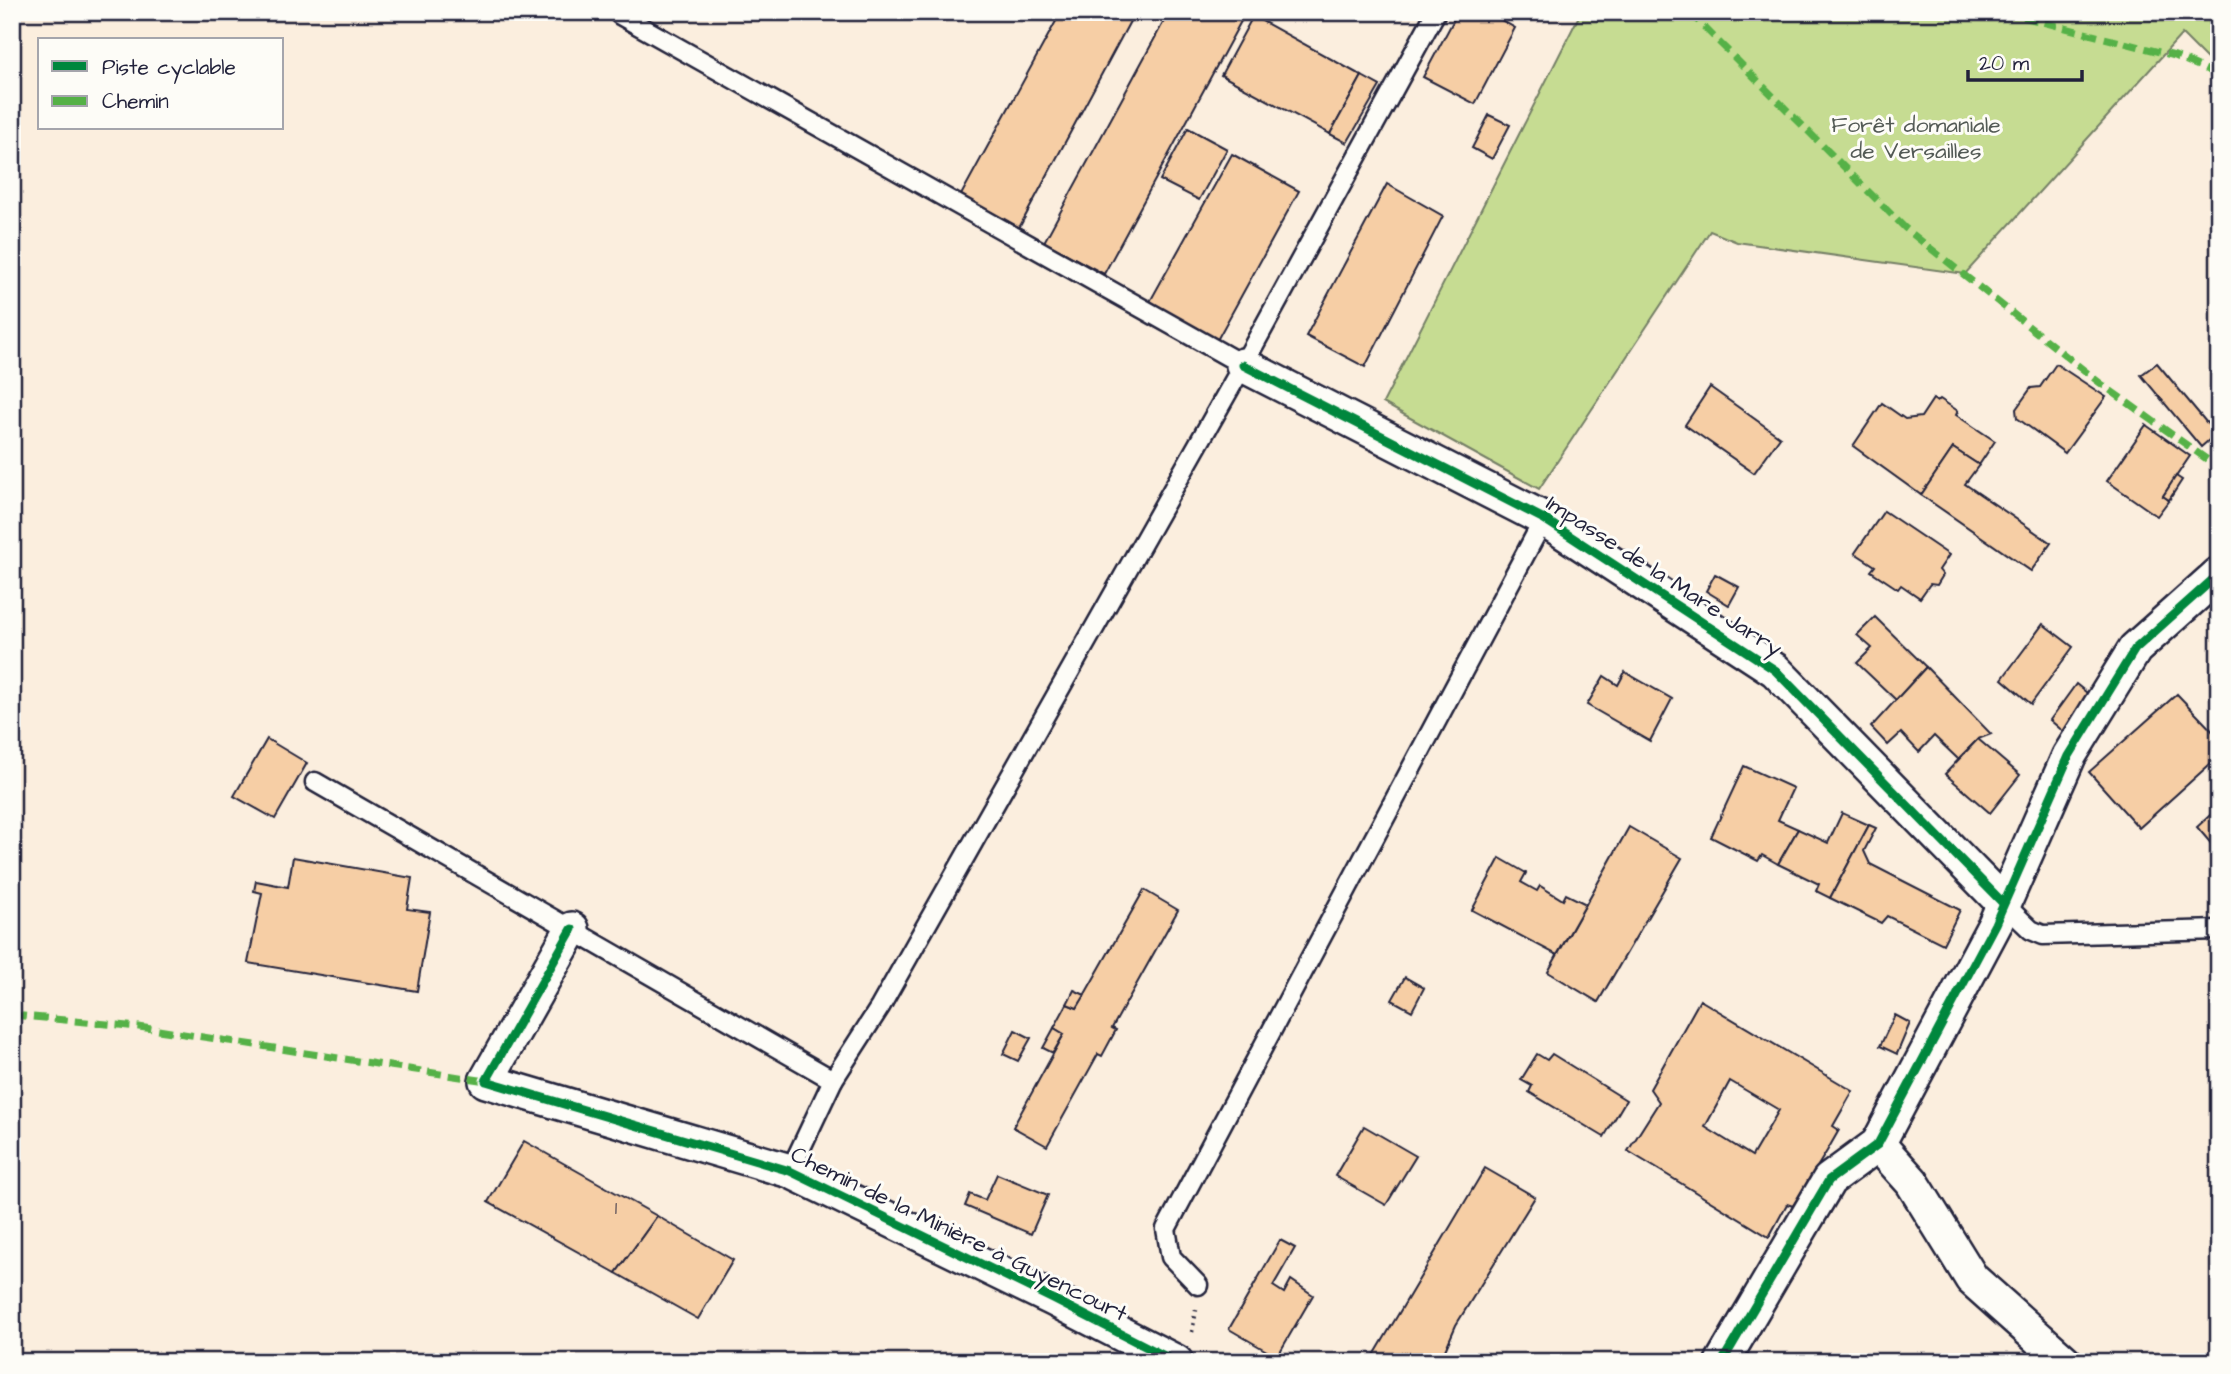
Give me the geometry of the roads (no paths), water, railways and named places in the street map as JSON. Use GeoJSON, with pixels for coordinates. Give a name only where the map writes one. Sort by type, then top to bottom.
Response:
{"type":"FeatureCollection","features":[{"type":"Feature","properties":{"kind":"street","name":"Impasse de la Mare Jarry"},"geometry":{"type":"LineString","coordinates":[[1243,365],[1544,519],[1775,670],[2003,903]]}},
{"type":"Feature","properties":{"kind":"street"},"geometry":{"type":"LineString","coordinates":[[1722,1362],[1829,1180],[1878,1144],[2003,903],[2069,756],[2135,649],[2219,574]]}},
{"type":"Feature","properties":{"kind":"street","name":"Chemin de la Minière à Guyencourt"},"geometry":{"type":"LineString","coordinates":[[572,929],[486,1081],[790,1171],[1053,1299],[1182,1350]]}},
{"type":"Feature","properties":{"kind":"street"},"geometry":{"type":"LineString","coordinates":[[1878,1144],[1912,1182],[1972,1279],[2065,1362]]}},
{"type":"Feature","properties":{"kind":"lane"},"geometry":{"type":"LineString","coordinates":[[790,1171],[833,1080],[880,1007],[1243,365],[1436,12]]}},
{"type":"Feature","properties":{"kind":"lane"},"geometry":{"type":"LineString","coordinates":[[620,15],[1243,365]]}},
{"type":"Feature","properties":{"kind":"lane"},"geometry":{"type":"LineString","coordinates":[[1198,1285],[1171,1257],[1166,1229],[1544,519]]}},
{"type":"Feature","properties":{"kind":"lane"},"geometry":{"type":"LineString","coordinates":[[315,782],[833,1080]]}},
{"type":"Feature","properties":{"kind":"lane"},"geometry":{"type":"LineString","coordinates":[[2003,903],[2031,930],[2043,935],[2219,930]]}},
{"type":"Feature","properties":{"kind":"park label","name":"Forêt domaniale de Versailles"},"geometry":{"type":"Point","coordinates":[1916,138]}}]}
